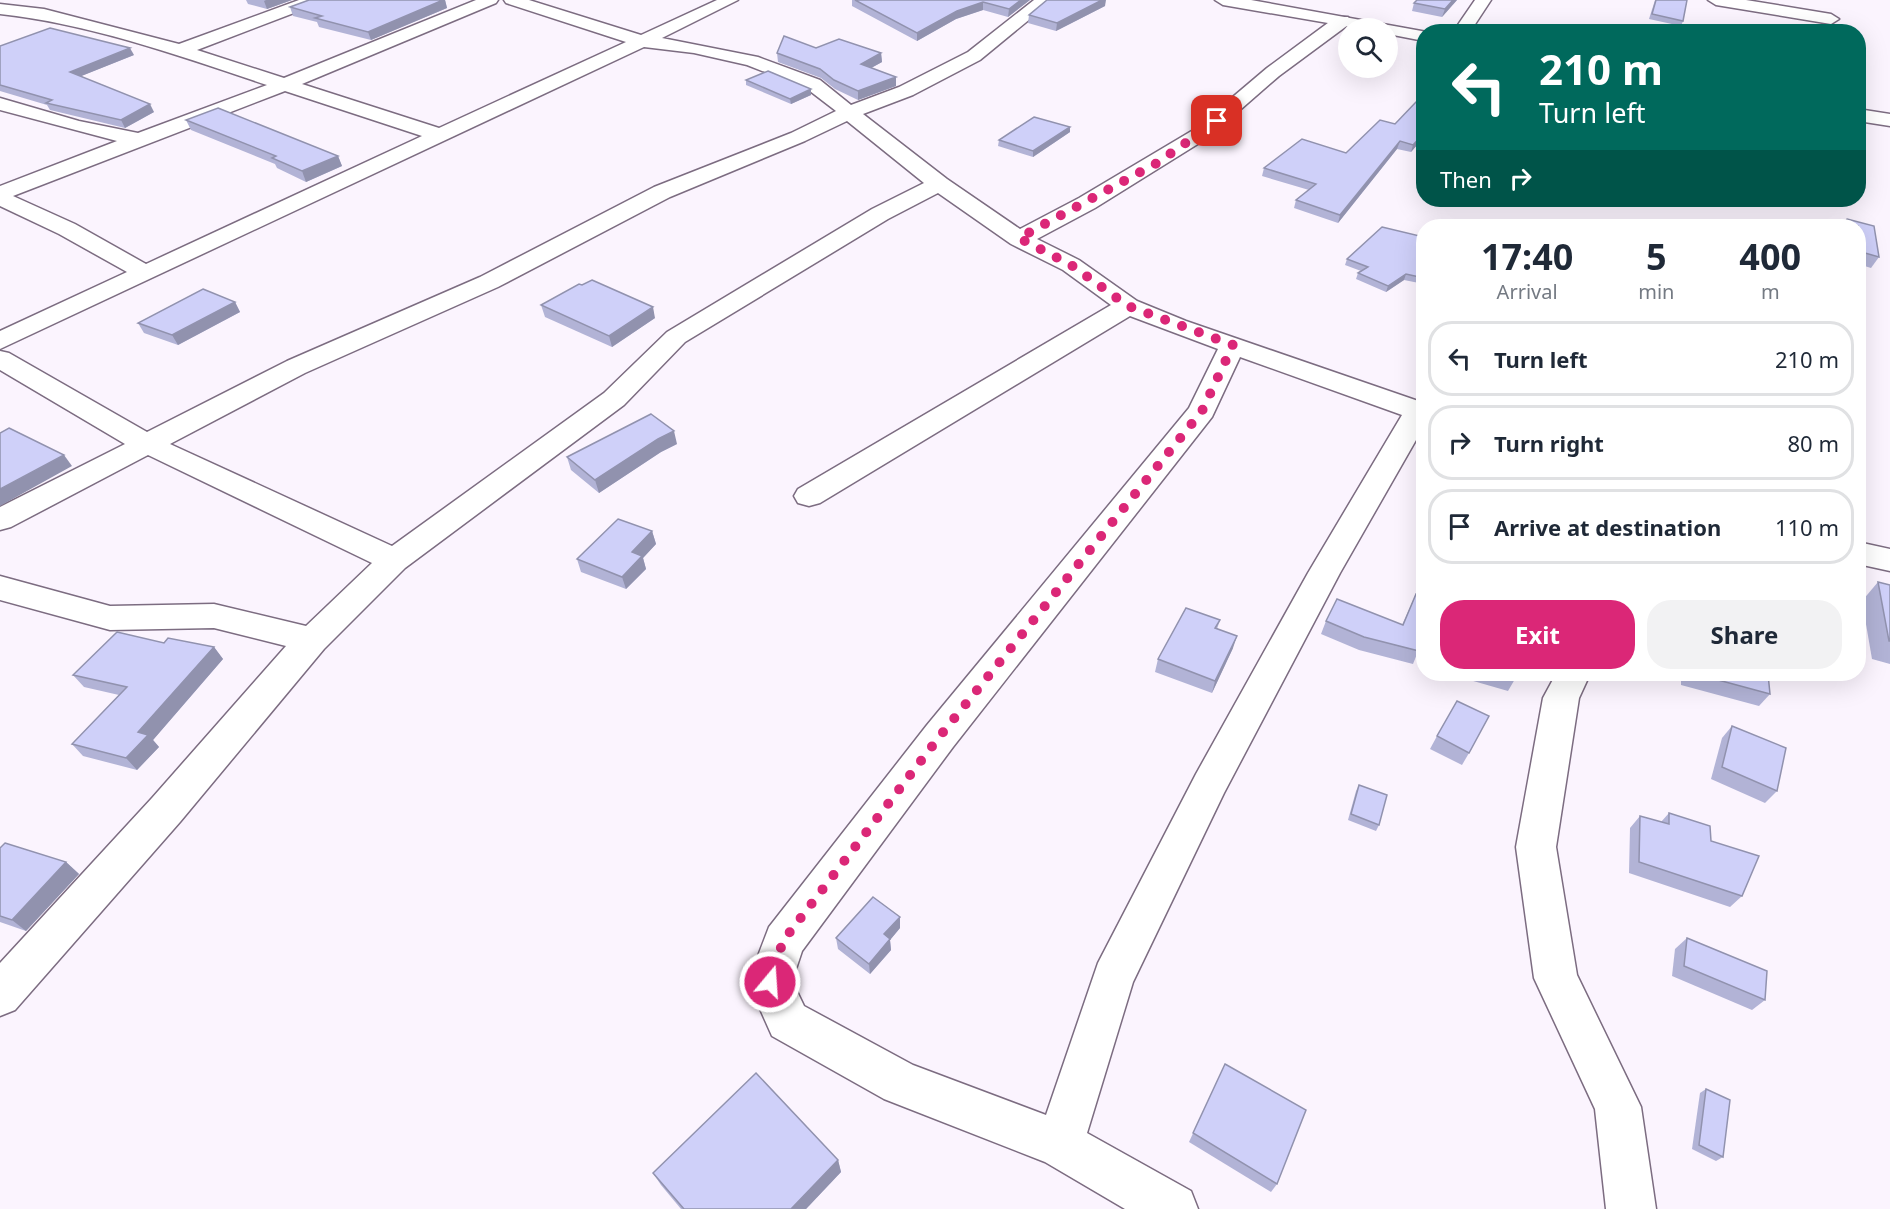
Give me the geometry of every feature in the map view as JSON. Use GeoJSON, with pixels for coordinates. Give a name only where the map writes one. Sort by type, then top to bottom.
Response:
{"type":"FeatureCollection","features":[{"type":"Feature","properties":{"kind":"street"},"geometry":{"type":"LineString","coordinates":[[180,50],[314,0]]}},
{"type":"Feature","properties":{"kind":"street"},"geometry":{"type":"LineString","coordinates":[[0,193],[284,85],[490,0]]}},
{"type":"Feature","properties":{"kind":"street"},"geometry":{"type":"LineString","coordinates":[[512,0],[640,41],[694,48],[752,61],[813,84],[939,184],[1019,238],[1071,265],[1128,306],[1416,411]]}},
{"type":"Feature","properties":{"kind":"street"},"geometry":{"type":"LineString","coordinates":[[0,341],[730,0]]}},
{"type":"Feature","properties":{"kind":"street"},"geometry":{"type":"LineString","coordinates":[[0,520],[145,443],[296,367],[489,282],[662,192],[798,137],[850,112],[906,91],[974,56],[1045,0]]}},
{"type":"Feature","properties":{"kind":"street"},"geometry":{"type":"LineString","coordinates":[[1223,0],[1338,20]]}},
{"type":"Feature","properties":{"kind":"street"},"geometry":{"type":"LineString","coordinates":[[1466,24],[1483,0]]}},
{"type":"Feature","properties":{"kind":"street"},"geometry":{"type":"LineString","coordinates":[[1716,0],[1828,24]]}},
{"type":"Feature","properties":{"kind":"street"},"geometry":{"type":"LineString","coordinates":[[1833,24],[1840,0]]}},
{"type":"Feature","properties":{"kind":"street"},"geometry":{"type":"LineString","coordinates":[[0,9],[44,14],[180,50],[439,135]]}},
{"type":"Feature","properties":{"kind":"street"},"geometry":{"type":"LineString","coordinates":[[1019,238],[1087,203],[1202,133],[1233,109],[1273,72],[1338,24]]}},
{"type":"Feature","properties":{"kind":"street"},"geometry":{"type":"LineString","coordinates":[[1398,31],[1416,35]]}},
{"type":"Feature","properties":{"kind":"street"},"geometry":{"type":"LineString","coordinates":[[0,104],[75,126],[140,140]]}},
{"type":"Feature","properties":{"kind":"street"},"geometry":{"type":"LineString","coordinates":[[1866,116],[1890,120]]}},
{"type":"Feature","properties":{"kind":"street"},"geometry":{"type":"LineString","coordinates":[[0,995],[166,810],[312,640],[394,560],[614,399],[676,337],[880,214],[939,184]]}},
{"type":"Feature","properties":{"kind":"street"},"geometry":{"type":"LineString","coordinates":[[0,198],[67,229],[144,272]]}},
{"type":"Feature","properties":{"kind":"street"},"geometry":{"type":"LineString","coordinates":[[809,496],[1128,306]]}},
{"type":"Feature","properties":{"kind":"street"},"geometry":{"type":"LineString","coordinates":[[1173,1209],[1060,1144],[900,1083],[788,1021],[770,982],[783,941],[940,736],[1202,411],[1233,345]]}},
{"type":"Feature","properties":{"kind":"street"},"geometry":{"type":"LineString","coordinates":[[0,359],[145,443],[394,560]]}},
{"type":"Feature","properties":{"kind":"street"},"geometry":{"type":"LineString","coordinates":[[1060,1144],[1113,978],[1215,775],[1324,573],[1416,419]]}},
{"type":"Feature","properties":{"kind":"street"},"geometry":{"type":"LineString","coordinates":[[1866,555],[1890,560]]}},
{"type":"Feature","properties":{"kind":"street"},"geometry":{"type":"LineString","coordinates":[[0,588],[110,618],[213,616],[312,640]]}},
{"type":"Feature","properties":{"kind":"street"},"geometry":{"type":"LineString","coordinates":[[1570,681],[1561,698],[1536,847],[1556,978],[1617,1107],[1631,1209]]}},
{"type":"Feature","properties":{"kind":"building"},"geometry":{"type":"Polygon","coordinates":[[[309,0],[443,0],[368,32],[315,18],[322,16],[290,7],[309,0]]]}},
{"type":"Feature","properties":{"kind":"building"},"geometry":{"type":"Polygon","coordinates":[[[855,0],[1021,0],[1009,9],[983,2],[957,11],[917,33],[855,0]]]}},
{"type":"Feature","properties":{"kind":"building"},"geometry":{"type":"Polygon","coordinates":[[[1047,0],[1102,0],[1057,23],[1029,15],[1047,0]]]}},
{"type":"Feature","properties":{"kind":"building"},"geometry":{"type":"Polygon","coordinates":[[[1417,0],[1453,0],[1445,9],[1414,3],[1417,0]]]}},
{"type":"Feature","properties":{"kind":"building"},"geometry":{"type":"Polygon","coordinates":[[[1656,0],[1687,0],[1683,21],[1652,14],[1656,0]]]}},
{"type":"Feature","properties":{"kind":"building"},"geometry":{"type":"Polygon","coordinates":[[[50,28],[130,48],[70,72],[150,104],[121,120],[46,103],[52,100],[0,85],[0,46],[50,28]]]}},
{"type":"Feature","properties":{"kind":"building"},"geometry":{"type":"Polygon","coordinates":[[[784,36],[816,48],[839,39],[881,53],[861,64],[896,77],[858,91],[834,80],[820,69],[777,53],[784,36]]]}},
{"type":"Feature","properties":{"kind":"building"},"geometry":{"type":"Polygon","coordinates":[[[768,71],[811,89],[790,99],[746,80],[768,71]]]}},
{"type":"Feature","properties":{"kind":"building"},"geometry":{"type":"Polygon","coordinates":[[[1416,102],[1416,142],[1413,145],[1400,141],[1340,215],[1296,200],[1316,184],[1264,168],[1302,139],[1346,153],[1380,120],[1395,124],[1416,102]]]}},
{"type":"Feature","properties":{"kind":"building"},"geometry":{"type":"Polygon","coordinates":[[[218,108],[338,156],[302,171],[272,158],[276,156],[186,120],[218,108]]]}},
{"type":"Feature","properties":{"kind":"building"},"geometry":{"type":"Polygon","coordinates":[[[1034,117],[1070,127],[1033,151],[999,140],[1034,117]]]}},
{"type":"Feature","properties":{"kind":"building"},"geometry":{"type":"Polygon","coordinates":[[[1866,224],[1874,226],[1879,257],[1866,253],[1866,224]]]}},
{"type":"Feature","properties":{"kind":"building"},"geometry":{"type":"Polygon","coordinates":[[[1382,227],[1416,235],[1416,276],[1406,274],[1388,286],[1358,273],[1368,267],[1347,259],[1382,227]]]}},
{"type":"Feature","properties":{"kind":"building"},"geometry":{"type":"Polygon","coordinates":[[[592,280],[653,307],[609,336],[541,305],[579,284],[582,285],[592,280]]]}},
{"type":"Feature","properties":{"kind":"building"},"geometry":{"type":"Polygon","coordinates":[[[203,289],[235,302],[172,335],[138,323],[203,289]]]}},
{"type":"Feature","properties":{"kind":"building"},"geometry":{"type":"Polygon","coordinates":[[[651,414],[674,431],[595,480],[567,457],[651,414]]]}},
{"type":"Feature","properties":{"kind":"building"},"geometry":{"type":"Polygon","coordinates":[[[9,428],[64,455],[0,489],[0,433],[9,428]]]}},
{"type":"Feature","properties":{"kind":"building"},"geometry":{"type":"Polygon","coordinates":[[[618,519],[652,531],[632,552],[642,556],[622,577],[577,559],[618,519]]]}},
{"type":"Feature","properties":{"kind":"building"},"geometry":{"type":"Polygon","coordinates":[[[1878,582],[1890,585],[1890,641],[1889,641],[1878,582]]]}},
{"type":"Feature","properties":{"kind":"building"},"geometry":{"type":"Polygon","coordinates":[[[1416,594],[1416,650],[1364,637],[1326,621],[1337,599],[1403,625],[1416,594]]]}},
{"type":"Feature","properties":{"kind":"building"},"geometry":{"type":"Polygon","coordinates":[[[1186,608],[1220,620],[1215,628],[1237,636],[1215,681],[1158,659],[1186,608]]]}},
{"type":"Feature","properties":{"kind":"building"},"geometry":{"type":"Polygon","coordinates":[[[117,632],[164,643],[168,638],[214,647],[138,732],[148,735],[126,758],[72,744],[127,687],[73,675],[117,632]]]}},
{"type":"Feature","properties":{"kind":"building"},"geometry":{"type":"Polygon","coordinates":[[[1722,681],[1769,681],[1770,694],[1722,681]]]}},
{"type":"Feature","properties":{"kind":"building"},"geometry":{"type":"Polygon","coordinates":[[[1457,701],[1489,716],[1469,753],[1437,736],[1457,701]]]}},
{"type":"Feature","properties":{"kind":"building"},"geometry":{"type":"Polygon","coordinates":[[[1732,726],[1786,748],[1777,791],[1722,767],[1732,726]]]}},
{"type":"Feature","properties":{"kind":"building"},"geometry":{"type":"Polygon","coordinates":[[[1359,785],[1387,795],[1379,825],[1351,814],[1359,785]]]}},
{"type":"Feature","properties":{"kind":"building"},"geometry":{"type":"Polygon","coordinates":[[[1669,813],[1710,826],[1711,841],[1759,856],[1742,896],[1639,862],[1640,816],[1669,824],[1669,813]]]}},
{"type":"Feature","properties":{"kind":"building"},"geometry":{"type":"Polygon","coordinates":[[[5,843],[66,862],[12,920],[0,916],[0,848],[5,843]]]}},
{"type":"Feature","properties":{"kind":"building"},"geometry":{"type":"Polygon","coordinates":[[[873,897],[900,917],[884,934],[890,939],[869,964],[836,938],[873,897]]]}},
{"type":"Feature","properties":{"kind":"building"},"geometry":{"type":"Polygon","coordinates":[[[1687,938],[1767,971],[1765,1000],[1684,966],[1687,938]]]}},
{"type":"Feature","properties":{"kind":"building"},"geometry":{"type":"Polygon","coordinates":[[[1225,1064],[1306,1110],[1277,1184],[1193,1133],[1225,1064]]]}},
{"type":"Feature","properties":{"kind":"building"},"geometry":{"type":"Polygon","coordinates":[[[756,1073],[838,1160],[791,1209],[684,1209],[653,1173],[756,1073]]]}},
{"type":"Feature","properties":{"kind":"building"},"geometry":{"type":"Polygon","coordinates":[[[1706,1089],[1730,1100],[1723,1157],[1699,1145],[1706,1089]]]}},
{"type":"Feature","properties":{"kind":"route"},"geometry":{"type":"LineString","coordinates":[[770,982],[783,941],[940,736],[1202,411],[1233,345],[1128,306],[1071,265],[1019,238],[1157,163],[1217,121]]}}]}
